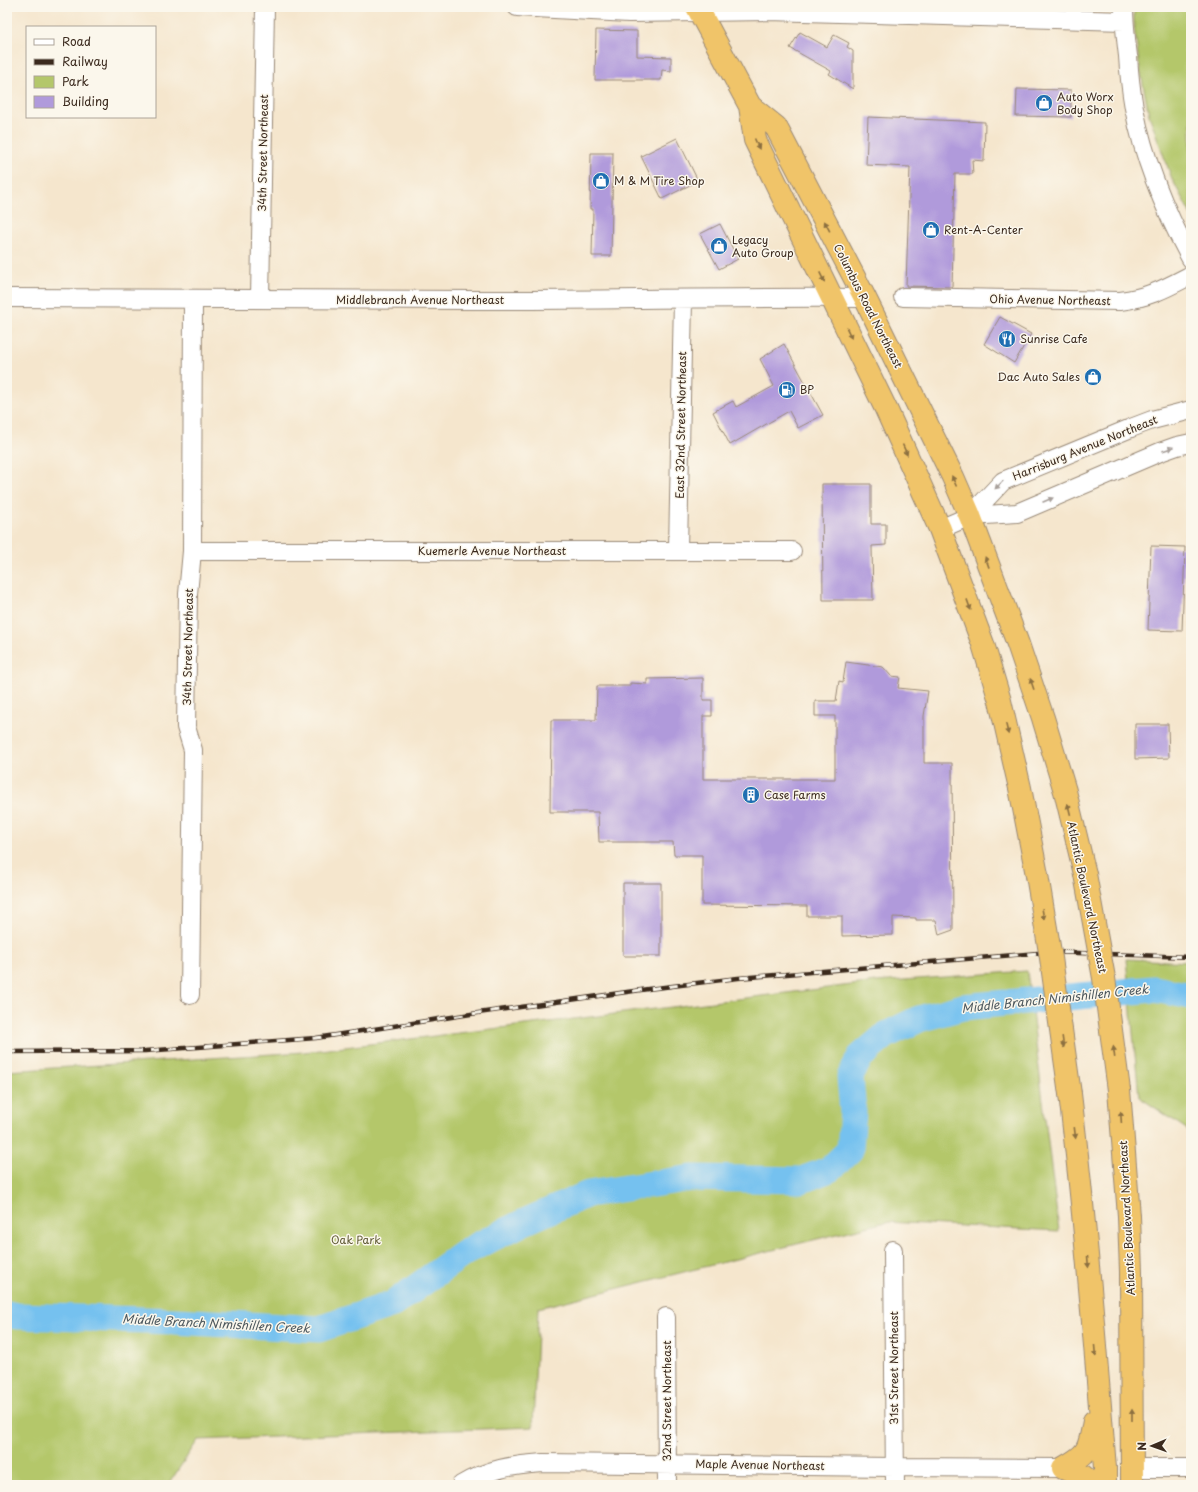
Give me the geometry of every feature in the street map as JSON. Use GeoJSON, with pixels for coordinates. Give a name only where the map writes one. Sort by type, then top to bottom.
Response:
{"type":"FeatureCollection","features":[{"type":"Feature","properties":{"kind":"highway","name":"Columbus Road Northeast"},"geometry":{"type":"LineString","coordinates":[[698,10],[750,106],[755,140],[905,449],[940,529]]}},
{"type":"Feature","properties":{"kind":"highway","name":"Columbus Road Northeast"},"geometry":{"type":"LineString","coordinates":[[750,106],[776,127],[865,298],[970,516]]}},
{"type":"Feature","properties":{"kind":"highway","name":"Atlantic Boulevard Northeast"},"geometry":{"type":"LineString","coordinates":[[970,516],[1018,644],[1043,718],[1065,791],[1085,874],[1104,978],[1119,1090],[1129,1216],[1131,1272],[1132,1476]]}},
{"type":"Feature","properties":{"kind":"highway"},"geometry":{"type":"LineString","coordinates":[[940,529],[983,644],[1000,701],[1020,788],[1037,875],[1051,958],[1080,1176],[1106,1485]]}},
{"type":"Feature","properties":{"kind":"highway"},"geometry":{"type":"LineString","coordinates":[[1063,1468],[1080,1458],[1088,1448],[1099,1396]]}},
{"type":"Feature","properties":{"kind":"highway"},"geometry":{"type":"LineString","coordinates":[[1063,1468],[1083,1476],[1094,1485]]}},
{"type":"Feature","properties":{"kind":"street","name":"34th Street Northeast"},"geometry":{"type":"LineString","coordinates":[[260,299],[265,7]]}},
{"type":"Feature","properties":{"kind":"street"},"geometry":{"type":"LineString","coordinates":[[517,7],[629,13],[769,9],[1124,14],[1134,108],[1143,143],[1161,197],[1191,259]]}},
{"type":"Feature","properties":{"kind":"street","name":"Ohio Avenue Northeast"},"geometry":{"type":"LineString","coordinates":[[903,298],[1120,301],[1145,297],[1156,293],[1191,275]]}},
{"type":"Feature","properties":{"kind":"street","name":"Middlebranch Avenue Northeast"},"geometry":{"type":"LineString","coordinates":[[7,298],[832,298]]}},
{"type":"Feature","properties":{"kind":"street"},"geometry":{"type":"LineString","coordinates":[[832,298],[865,298]]}},
{"type":"Feature","properties":{"kind":"street","name":"34th Street Northeast"},"geometry":{"type":"LineString","coordinates":[[190,995],[193,750],[186,727],[188,594],[192,551],[193,299]]}},
{"type":"Feature","properties":{"kind":"street","name":"East 32nd Street Northeast"},"geometry":{"type":"LineString","coordinates":[[678,550],[683,299]]}},
{"type":"Feature","properties":{"kind":"street","name":"Harrisburg Avenue Northeast"},"geometry":{"type":"LineString","coordinates":[[970,516],[1003,481],[1138,425],[1170,414],[1191,410]]}},
{"type":"Feature","properties":{"kind":"street","name":"Harrisburg Avenue Northeast"},"geometry":{"type":"LineString","coordinates":[[940,529],[970,516],[1017,513],[1160,452],[1191,443]]}},
{"type":"Feature","properties":{"kind":"street","name":"Kuemerle Avenue Northeast"},"geometry":{"type":"LineString","coordinates":[[192,551],[792,551]]}},
{"type":"Feature","properties":{"kind":"street","name":"31st Street Northeast"},"geometry":{"type":"LineString","coordinates":[[894,1250],[895,1476]]}},
{"type":"Feature","properties":{"kind":"street","name":"32nd Street Northeast"},"geometry":{"type":"LineString","coordinates":[[666,1317],[667,1485]]}},
{"type":"Feature","properties":{"kind":"street","name":"Maple Avenue Northeast"},"geometry":{"type":"LineString","coordinates":[[461,1485],[493,1470],[514,1465],[543,1463],[667,1464],[895,1476],[1063,1468]]}},
{"type":"Feature","properties":{"kind":"street"},"geometry":{"type":"LineString","coordinates":[[1132,1476],[1191,1468]]}},
{"type":"Feature","properties":{"kind":"green space"},"geometry":{"type":"Polygon","coordinates":[[[1134,7],[1191,7],[1191,215],[1172,179],[1149,115],[1134,27],[1134,7]]]}},
{"type":"Feature","properties":{"kind":"green space"},"geometry":{"type":"Polygon","coordinates":[[[1126,959],[1191,962],[1191,1132],[1139,1097],[1126,959]]]}},
{"type":"Feature","properties":{"kind":"green space","name":"Oak Park"},"geometry":{"type":"Polygon","coordinates":[[[1027,971],[1059,1231],[886,1222],[538,1308],[533,1427],[198,1440],[168,1485],[7,1485],[7,1071],[304,1052],[876,982],[1027,971]]]}},
{"type":"Feature","properties":{"kind":"building"},"geometry":{"type":"Polygon","coordinates":[[[596,30],[637,31],[637,56],[671,57],[671,71],[662,70],[661,80],[595,80],[596,30]]]}},
{"type":"Feature","properties":{"kind":"building"},"geometry":{"type":"Polygon","coordinates":[[[800,32],[827,47],[834,35],[849,43],[847,47],[853,51],[853,89],[829,74],[831,71],[790,48],[800,32]]]}},
{"type":"Feature","properties":{"kind":"building","name":"Auto Worx Body Shop"},"geometry":{"type":"Polygon","coordinates":[[[1017,89],[1071,90],[1071,117],[1016,116],[1017,89]]]}},
{"type":"Feature","properties":{"kind":"building"},"geometry":{"type":"Polygon","coordinates":[[[868,117],[985,122],[984,161],[972,160],[973,174],[955,174],[952,287],[906,286],[910,167],[866,165],[868,117]]]}},
{"type":"Feature","properties":{"kind":"building"},"geometry":{"type":"Polygon","coordinates":[[[677,138],[698,181],[662,199],[641,156],[677,138]]]}},
{"type":"Feature","properties":{"kind":"building","name":"M & M Tire Shop"},"geometry":{"type":"Polygon","coordinates":[[[591,153],[613,153],[611,256],[592,256],[593,209],[590,209],[591,153]]]}},
{"type":"Feature","properties":{"kind":"building","name":"Legacy Auto Group"},"geometry":{"type":"Polygon","coordinates":[[[720,224],[738,259],[719,269],[700,234],[720,224]]]}},
{"type":"Feature","properties":{"kind":"building","name":"Sunrise Cafe"},"geometry":{"type":"Polygon","coordinates":[[[1000,317],[1031,334],[1014,363],[984,344],[1000,317]]]}},
{"type":"Feature","properties":{"kind":"building","name":"BP"},"geometry":{"type":"Polygon","coordinates":[[[784,344],[823,415],[798,428],[789,411],[730,445],[713,412],[733,401],[736,407],[774,386],[760,359],[784,344]]]}},
{"type":"Feature","properties":{"kind":"building"},"geometry":{"type":"Polygon","coordinates":[[[822,484],[871,484],[871,524],[886,524],[886,545],[872,546],[873,600],[823,600],[822,484]]]}},
{"type":"Feature","properties":{"kind":"building"},"geometry":{"type":"Polygon","coordinates":[[[1151,546],[1185,547],[1182,631],[1148,630],[1151,546]]]}},
{"type":"Feature","properties":{"kind":"building","name":"Case Farms"},"geometry":{"type":"Polygon","coordinates":[[[846,662],[883,667],[891,676],[900,677],[898,688],[928,691],[924,716],[924,763],[952,763],[953,930],[939,935],[936,920],[916,920],[916,918],[893,917],[893,935],[842,936],[842,916],[807,916],[807,906],[702,905],[702,855],[674,855],[673,842],[599,842],[598,812],[550,812],[551,720],[596,720],[597,686],[630,686],[630,683],[647,684],[647,679],[703,678],[703,700],[712,700],[712,716],[703,716],[703,779],[835,779],[835,716],[815,716],[815,701],[836,701],[839,681],[843,682],[846,662]]]}},
{"type":"Feature","properties":{"kind":"building"},"geometry":{"type":"Polygon","coordinates":[[[1135,724],[1168,724],[1169,758],[1135,759],[1135,724]]]}},
{"type":"Feature","properties":{"kind":"building"},"geometry":{"type":"Polygon","coordinates":[[[623,883],[661,883],[661,956],[623,956],[623,883]]]}},
{"type":"Feature","properties":{"kind":"waterway","name":"Middle Branch Nimishillen Creek"},"geometry":{"type":"LineString","coordinates":[[7,1314],[17,1316],[175,1321],[319,1329],[393,1304],[467,1251],[522,1223],[588,1194],[692,1178],[802,1180],[830,1169],[850,1150],[853,1112],[850,1077],[860,1057],[886,1035],[919,1019],[963,1007],[1154,989],[1191,996]]}},
{"type":"Feature","properties":{"kind":"railway"},"geometry":{"type":"LineString","coordinates":[[7,1052],[145,1051],[316,1038],[471,1014],[738,978],[1050,952],[1191,957]]}},
{"type":"Feature","properties":{"kind":"place","name":"Auto Worx Body Shop"},"geometry":{"type":"Point","coordinates":[1044,103]}},
{"type":"Feature","properties":{"kind":"place","name":"M & M Tire Shop"},"geometry":{"type":"Point","coordinates":[601,181]}},
{"type":"Feature","properties":{"kind":"place","name":"Rent-A-Center"},"geometry":{"type":"Point","coordinates":[931,230]}},
{"type":"Feature","properties":{"kind":"place","name":"Legacy Auto Group"},"geometry":{"type":"Point","coordinates":[719,246]}},
{"type":"Feature","properties":{"kind":"place","name":"Sunrise Cafe"},"geometry":{"type":"Point","coordinates":[1007,339]}},
{"type":"Feature","properties":{"kind":"place","name":"Dac Auto Sales"},"geometry":{"type":"Point","coordinates":[1093,377]}},
{"type":"Feature","properties":{"kind":"place","name":"BP"},"geometry":{"type":"Point","coordinates":[787,390]}},
{"type":"Feature","properties":{"kind":"place","name":"Case Farms"},"geometry":{"type":"Point","coordinates":[751,795]}}]}
